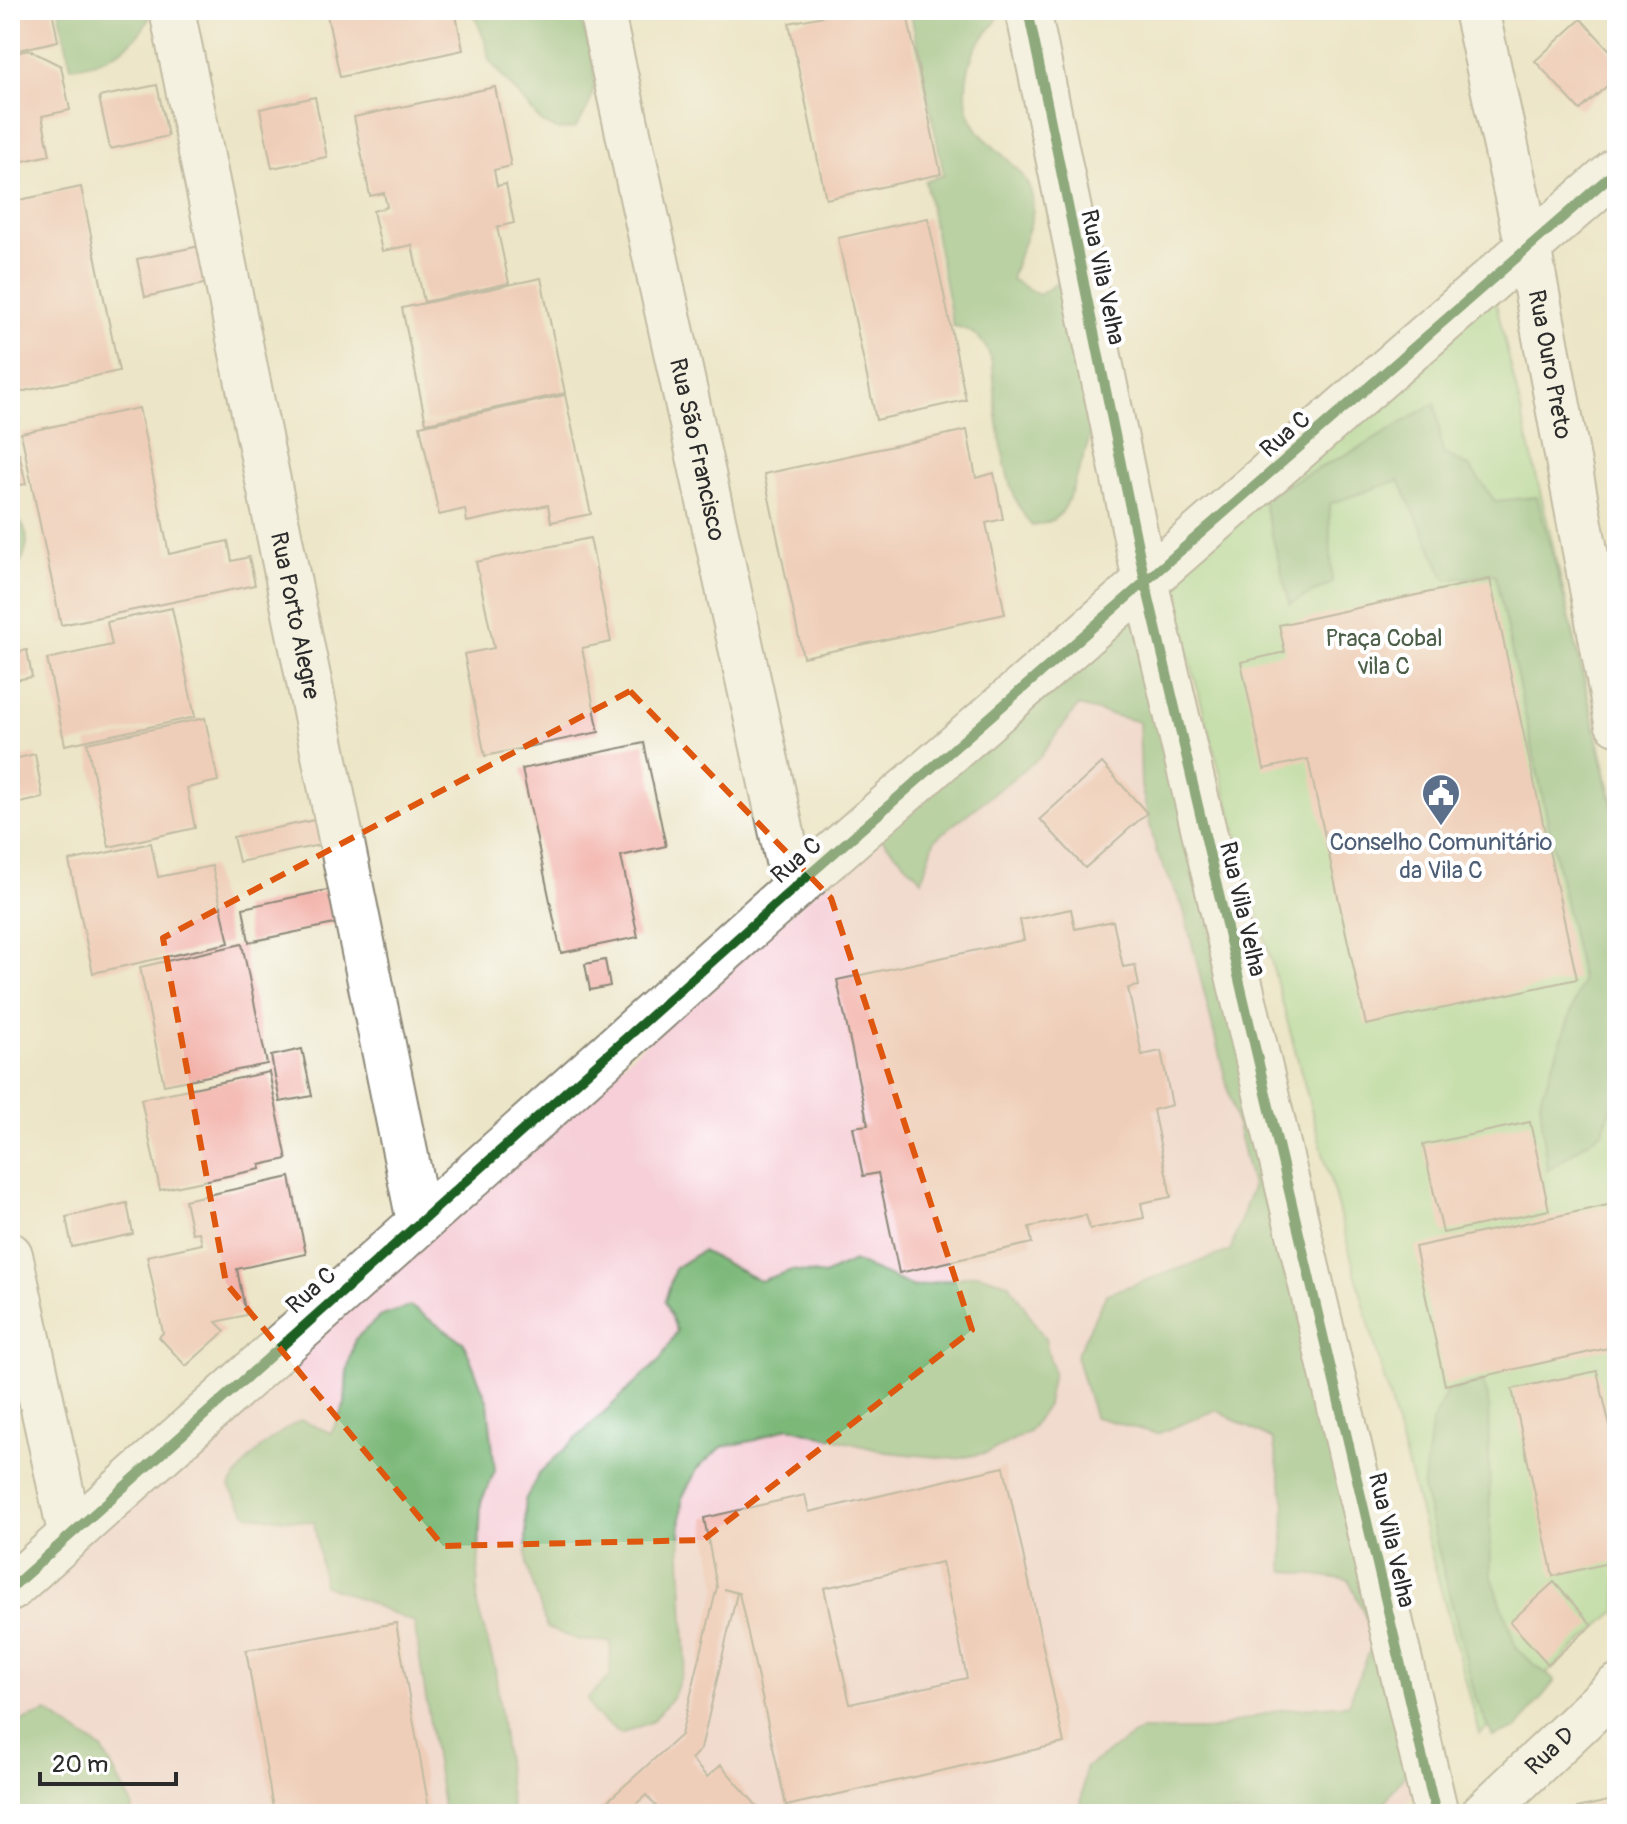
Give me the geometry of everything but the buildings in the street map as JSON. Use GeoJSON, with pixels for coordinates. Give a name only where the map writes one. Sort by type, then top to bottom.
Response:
{"type":"FeatureCollection","features":[{"type":"Feature","properties":{"kind":"street","name":"Rua Porto Alegre"},"geometry":{"type":"LineString","coordinates":[[172,10],[419,1221]]}},
{"type":"Feature","properties":{"kind":"street","name":"Rua São Francisco"},"geometry":{"type":"LineString","coordinates":[[601,10],[794,888]]}},
{"type":"Feature","properties":{"kind":"street","name":"Rua Vila Velha"},"geometry":{"type":"LineString","coordinates":[[1028,10],[1145,581],[1436,1814]]}},
{"type":"Feature","properties":{"kind":"street","name":"Rua Ouro Preto"},"geometry":{"type":"LineString","coordinates":[[1476,10],[1529,251],[1617,722]]}},
{"type":"Feature","properties":{"kind":"street","name":"Rua C"},"geometry":{"type":"LineString","coordinates":[[10,1589],[70,1532],[794,888],[1529,251],[1617,170]]}},
{"type":"Feature","properties":{"kind":"street"},"geometry":{"type":"LineString","coordinates":[[10,1255],[70,1532]]}},
{"type":"Feature","properties":{"kind":"street","name":"Rua D"},"geometry":{"type":"LineString","coordinates":[[1483,1814],[1617,1687]]}},
{"type":"Feature","properties":{"kind":"highlighted area"},"geometry":{"type":"Polygon","coordinates":[[[630,691],[831,898],[972,1330],[703,1540],[443,1546],[226,1283],[163,938],[630,691]]]}},
{"type":"Feature","properties":{"kind":"shaded area"},"geometry":{"type":"Polygon","coordinates":[[[1128,614],[1413,1796],[1393,1814],[10,1814],[10,1609],[1128,614]]]}},
{"type":"Feature","properties":{"kind":"green space"},"geometry":{"type":"Polygon","coordinates":[[[59,10],[152,12],[139,34],[119,51],[96,62],[71,67],[59,10]]]}},
{"type":"Feature","properties":{"kind":"green space"},"geometry":{"type":"Polygon","coordinates":[[[472,10],[578,10],[592,57],[594,84],[585,113],[575,128],[559,130],[543,124],[489,60],[486,43],[472,10]]]}},
{"type":"Feature","properties":{"kind":"green space"},"geometry":{"type":"Polygon","coordinates":[[[910,10],[1000,10],[973,55],[968,71],[967,105],[972,121],[1017,169],[1027,182],[1032,197],[1032,216],[1011,279],[1039,295],[1068,276],[1093,422],[1065,507],[1048,522],[1032,526],[1012,489],[1001,444],[994,374],[987,349],[968,331],[953,326],[925,181],[944,175],[910,10]]]}},
{"type":"Feature","properties":{"kind":"green space","name":"Praça Cobal vila C"},"geometry":{"type":"Polygon","coordinates":[[[1494,295],[1617,819],[1617,1610],[1480,1734],[1167,576],[1494,295]]]}},
{"type":"Feature","properties":{"kind":"green space"},"geometry":{"type":"Polygon","coordinates":[[[1435,403],[1443,453],[1470,467],[1495,501],[1537,497],[1571,624],[1617,827],[1617,1090],[1603,1131],[1547,1171],[1540,1101],[1582,981],[1495,574],[1446,580],[1399,480],[1329,504],[1332,583],[1290,604],[1262,497],[1363,446],[1435,403]]]}},
{"type":"Feature","properties":{"kind":"green space"},"geometry":{"type":"Polygon","coordinates":[[[10,512],[24,527],[27,543],[22,560],[10,577],[10,512]]]}},
{"type":"Feature","properties":{"kind":"green space"},"geometry":{"type":"Polygon","coordinates":[[[1135,607],[1375,1637],[1349,1580],[1283,1571],[1285,1505],[1273,1440],[1216,1410],[1157,1434],[1094,1417],[1076,1356],[1106,1294],[1230,1251],[1252,1187],[1183,907],[1156,851],[1141,786],[1139,722],[1078,706],[1039,758],[935,839],[922,880],[876,833],[1135,607]]]}},
{"type":"Feature","properties":{"kind":"green space"},"geometry":{"type":"Polygon","coordinates":[[[702,1251],[760,1281],[792,1270],[824,1275],[853,1261],[914,1287],[978,1274],[1009,1283],[1045,1339],[1053,1372],[1047,1405],[1029,1432],[989,1452],[956,1459],[886,1452],[788,1427],[756,1440],[722,1447],[698,1468],[682,1498],[680,1532],[686,1663],[674,1695],[653,1721],[621,1734],[594,1714],[587,1699],[610,1676],[611,1642],[578,1640],[547,1628],[527,1566],[525,1500],[540,1472],[660,1360],[677,1331],[665,1301],[675,1268],[702,1251]]]}},
{"type":"Feature","properties":{"kind":"green space"},"geometry":{"type":"Polygon","coordinates":[[[410,1306],[464,1343],[488,1403],[495,1471],[481,1502],[477,1605],[495,1668],[512,1814],[444,1814],[414,1622],[324,1586],[314,1522],[248,1515],[229,1487],[260,1449],[301,1420],[331,1433],[345,1404],[347,1372],[355,1339],[379,1317],[410,1306]]]}},
{"type":"Feature","properties":{"kind":"green space"},"geometry":{"type":"Polygon","coordinates":[[[1482,1382],[1488,1397],[1491,1574],[1517,1650],[1555,1681],[1517,1728],[1493,1737],[1476,1699],[1423,1490],[1431,1425],[1447,1391],[1482,1382]]]}},
{"type":"Feature","properties":{"kind":"green space"},"geometry":{"type":"Polygon","coordinates":[[[1375,1638],[1406,1772],[1377,1814],[1080,1814],[1085,1768],[1141,1730],[1210,1730],[1278,1710],[1348,1704],[1375,1638]]]}},
{"type":"Feature","properties":{"kind":"green space"},"geometry":{"type":"Polygon","coordinates":[[[47,1712],[102,1749],[133,1807],[130,1814],[13,1814],[10,1810],[10,1725],[47,1712]]]}},
{"type":"Feature","properties":{"kind":"cycle path"},"geometry":{"type":"LineString","coordinates":[[1028,10],[1145,581],[1436,1814]]}},
{"type":"Feature","properties":{"kind":"cycle path"},"geometry":{"type":"LineString","coordinates":[[10,1589],[794,888],[1617,170]]}},
{"type":"Feature","properties":{"kind":"place","name":"Conselho Comunitário da Vila C"},"geometry":{"type":"Point","coordinates":[1441,827]}}]}
